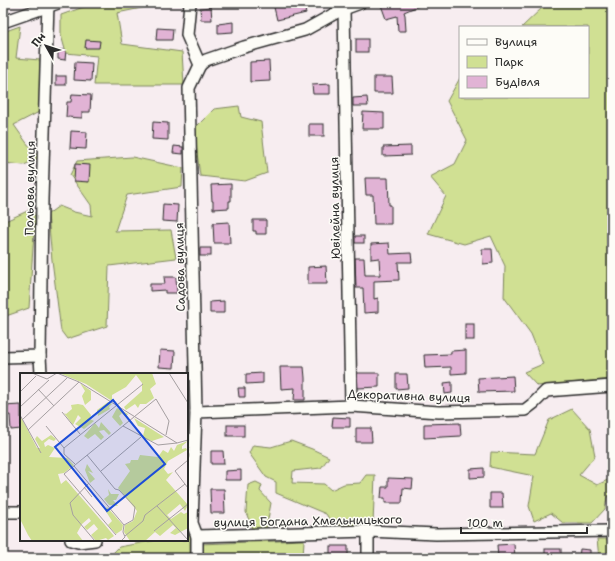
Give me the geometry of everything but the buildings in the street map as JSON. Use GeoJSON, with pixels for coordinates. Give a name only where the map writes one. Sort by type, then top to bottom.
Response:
{"type":"FeatureCollection","features":[{"type":"Feature","properties":{"kind":"street"},"geometry":{"type":"LineString","coordinates":[[190,3],[187,35],[200,65],[206,60],[244,47],[305,30],[344,9],[360,3]]}},
{"type":"Feature","properties":{"kind":"street"},"geometry":{"type":"LineString","coordinates":[[3,22],[52,4]]}},
{"type":"Feature","properties":{"kind":"street","name":"Польова вулиця"},"geometry":{"type":"LineString","coordinates":[[41,373],[42,199],[52,4]]}},
{"type":"Feature","properties":{"kind":"street","name":"Ювілейна вулиця"},"geometry":{"type":"LineString","coordinates":[[344,9],[351,406]]}},
{"type":"Feature","properties":{"kind":"street","name":"Садова вулиця"},"geometry":{"type":"LineString","coordinates":[[197,536],[190,524],[196,412],[190,88],[200,65]]}},
{"type":"Feature","properties":{"kind":"street"},"geometry":{"type":"LineString","coordinates":[[3,357],[40,356]]}},
{"type":"Feature","properties":{"kind":"street","name":"Декоративна вулиця"},"geometry":{"type":"LineString","coordinates":[[196,412],[351,406],[438,412],[525,410],[546,391],[612,386]]}},
{"type":"Feature","properties":{"kind":"street"},"geometry":{"type":"LineString","coordinates":[[3,512],[20,512]]}},
{"type":"Feature","properties":{"kind":"street","name":"вулиця Богдана Хмельницького"},"geometry":{"type":"LineString","coordinates":[[197,536],[368,531],[436,534],[612,530]]}},
{"type":"Feature","properties":{"kind":"street"},"geometry":{"type":"LineString","coordinates":[[368,531],[368,558]]}},
{"type":"Feature","properties":{"kind":"street"},"geometry":{"type":"LineString","coordinates":[[197,536],[197,558]]}},
{"type":"Feature","properties":{"kind":"street"},"geometry":{"type":"LineString","coordinates":[[74,541],[86,541]]}},
{"type":"Feature","properties":{"kind":"green space"},"geometry":{"type":"Polygon","coordinates":[[[95,3],[156,3],[156,5],[117,13],[122,44],[182,52],[184,85],[94,85],[97,56],[66,53],[61,35],[61,15],[95,3]]]}},
{"type":"Feature","properties":{"kind":"green space"},"geometry":{"type":"Polygon","coordinates":[[[542,3],[612,3],[612,379],[537,386],[524,372],[543,364],[531,334],[504,297],[505,266],[491,236],[464,244],[428,234],[446,196],[430,177],[455,164],[467,140],[447,101],[459,80],[459,98],[589,98],[589,26],[523,26],[543,7],[542,3]]]}},
{"type":"Feature","properties":{"kind":"green space"},"geometry":{"type":"Polygon","coordinates":[[[20,26],[16,58],[40,60],[39,112],[14,125],[39,158],[24,165],[3,163],[3,32],[20,26]]]}},
{"type":"Feature","properties":{"kind":"green space"},"geometry":{"type":"Polygon","coordinates":[[[239,106],[241,117],[261,122],[267,173],[245,181],[200,176],[194,129],[214,109],[239,106]]]}},
{"type":"Feature","properties":{"kind":"green space"},"geometry":{"type":"Polygon","coordinates":[[[132,157],[183,168],[182,187],[127,195],[115,231],[171,230],[176,258],[109,266],[107,326],[67,339],[61,331],[48,214],[59,206],[74,212],[92,216],[91,205],[70,175],[77,161],[132,157]]]}},
{"type":"Feature","properties":{"kind":"green space"},"geometry":{"type":"Polygon","coordinates":[[[32,209],[35,217],[29,308],[3,317],[3,222],[32,209]]]}},
{"type":"Feature","properties":{"kind":"green space"},"geometry":{"type":"Polygon","coordinates":[[[572,409],[590,429],[595,456],[579,475],[597,485],[612,478],[612,494],[607,497],[605,509],[592,523],[563,523],[551,513],[534,521],[529,506],[534,476],[490,467],[491,452],[535,454],[549,420],[572,409]]]}},
{"type":"Feature","properties":{"kind":"green space"},"geometry":{"type":"Polygon","coordinates":[[[291,441],[329,457],[321,468],[293,471],[292,483],[324,484],[331,490],[344,484],[360,483],[366,475],[375,475],[373,524],[333,525],[326,514],[276,493],[276,482],[266,477],[249,453],[253,445],[271,447],[291,441]]]}},
{"type":"Feature","properties":{"kind":"green space"},"geometry":{"type":"Polygon","coordinates":[[[256,482],[262,485],[260,491],[271,503],[266,530],[252,529],[246,512],[248,485],[256,482]]]}},
{"type":"Feature","properties":{"kind":"green space"},"geometry":{"type":"Polygon","coordinates":[[[190,534],[190,558],[108,558],[119,547],[152,541],[188,541],[188,535],[190,534]]]}},
{"type":"Feature","properties":{"kind":"green space"},"geometry":{"type":"Polygon","coordinates":[[[597,539],[612,539],[612,558],[599,558],[597,539]]]}},
{"type":"Feature","properties":{"kind":"green space"},"geometry":{"type":"Polygon","coordinates":[[[304,540],[303,558],[200,558],[200,544],[304,540]]]}}]}
